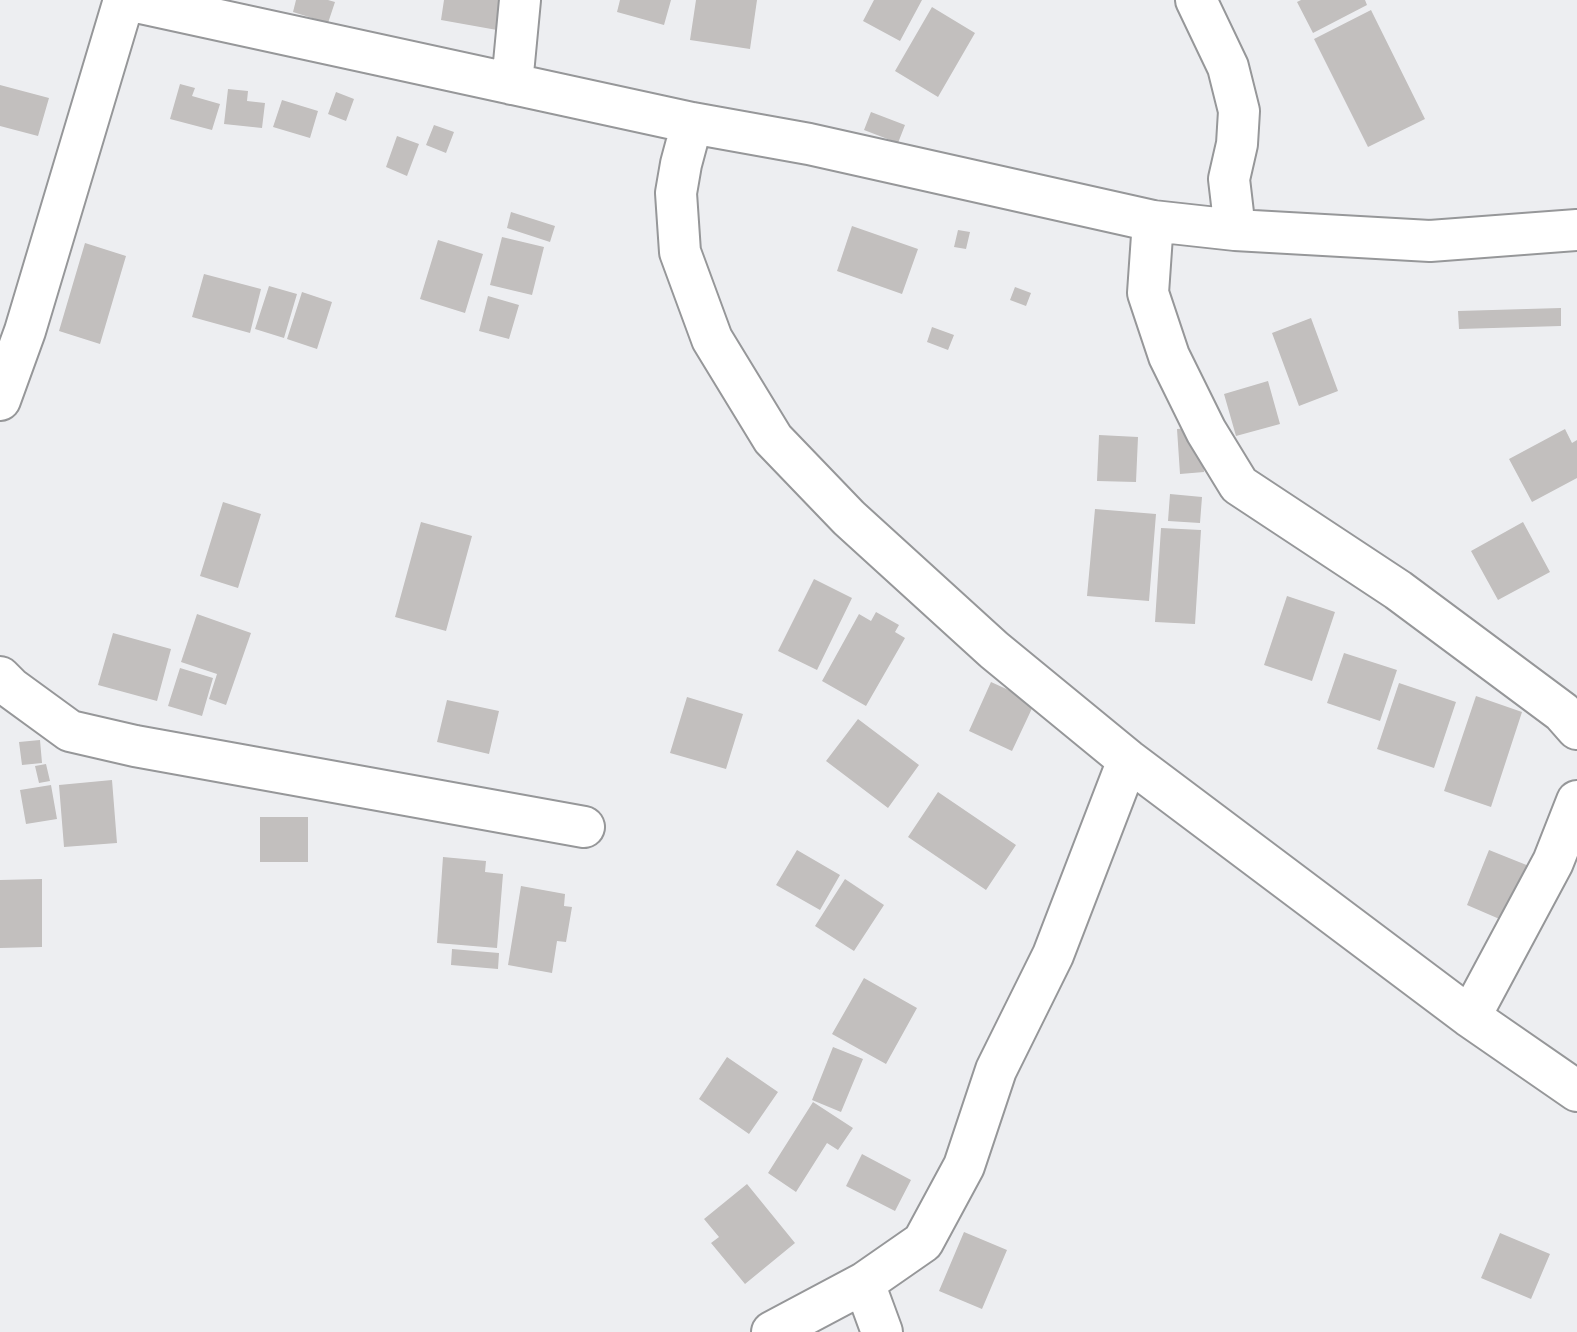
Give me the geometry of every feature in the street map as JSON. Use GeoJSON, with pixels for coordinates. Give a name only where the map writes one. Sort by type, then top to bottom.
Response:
{"type":"FeatureCollection","features":[{"type":"Feature","properties":{"kind":"street"},"geometry":{"type":"LineString","coordinates":[[512,84],[520,0]]}},
{"type":"Feature","properties":{"kind":"street"},"geometry":{"type":"LineString","coordinates":[[1196,0],[1228,67],[1239,111],[1237,144],[1229,179],[1235,230]]}},
{"type":"Feature","properties":{"kind":"street"},"geometry":{"type":"LineString","coordinates":[[0,400],[12,329],[135,1],[692,123],[809,144],[1153,221],[1235,230],[1430,241],[1576,233]]}},
{"type":"Feature","properties":{"kind":"street"},"geometry":{"type":"LineString","coordinates":[[692,123],[676,193],[680,252],[712,339],[773,439],[849,518],[994,650],[1128,760],[1470,1017],[1577,1091]]}},
{"type":"Feature","properties":{"kind":"street"},"geometry":{"type":"LineString","coordinates":[[1153,221],[1148,293],[1169,356],[1206,431],[1239,485],[1398,590],[1562,712],[1577,729]]}},
{"type":"Feature","properties":{"kind":"street"},"geometry":{"type":"LineString","coordinates":[[0,677],[70,731],[135,746],[584,827]]}},
{"type":"Feature","properties":{"kind":"street"},"geometry":{"type":"LineString","coordinates":[[772,1332],[864,1283],[923,1242],[964,1166],[996,1070],[1053,955],[1128,760]]}},
{"type":"Feature","properties":{"kind":"street"},"geometry":{"type":"LineString","coordinates":[[1470,1017],[1553,862],[1577,801]]}},
{"type":"Feature","properties":{"kind":"street"},"geometry":{"type":"LineString","coordinates":[[864,1283],[882,1332]]}},
{"type":"Feature","properties":{"kind":"building"},"geometry":{"type":"Polygon","coordinates":[[[296,0],[335,2],[328,23],[293,12],[296,0]]]}},
{"type":"Feature","properties":{"kind":"building"},"geometry":{"type":"Polygon","coordinates":[[[444,0],[502,0],[497,30],[441,20],[444,0]]]}},
{"type":"Feature","properties":{"kind":"building"},"geometry":{"type":"Polygon","coordinates":[[[620,0],[671,0],[664,25],[617,12],[620,0]]]}},
{"type":"Feature","properties":{"kind":"building"},"geometry":{"type":"Polygon","coordinates":[[[696,0],[757,0],[750,49],[690,40],[696,0]]]}},
{"type":"Feature","properties":{"kind":"building"},"geometry":{"type":"Polygon","coordinates":[[[874,0],[922,0],[900,41],[863,21],[874,0]]]}},
{"type":"Feature","properties":{"kind":"building"},"geometry":{"type":"Polygon","coordinates":[[[1365,0],[1367,5],[1313,33],[1297,2],[1365,0]]]}},
{"type":"Feature","properties":{"kind":"building"},"geometry":{"type":"Polygon","coordinates":[[[932,7],[975,33],[938,97],[895,71],[932,7]]]}},
{"type":"Feature","properties":{"kind":"building"},"geometry":{"type":"Polygon","coordinates":[[[1371,10],[1425,119],[1368,147],[1314,39],[1371,10]]]}},
{"type":"Feature","properties":{"kind":"building"},"geometry":{"type":"Polygon","coordinates":[[[180,84],[195,88],[192,96],[220,104],[212,130],[170,119],[180,84]]]}},
{"type":"Feature","properties":{"kind":"building"},"geometry":{"type":"Polygon","coordinates":[[[0,85],[49,98],[38,136],[0,126],[0,85]]]}},
{"type":"Feature","properties":{"kind":"building"},"geometry":{"type":"Polygon","coordinates":[[[228,89],[248,91],[247,101],[265,103],[262,128],[224,124],[228,89]]]}},
{"type":"Feature","properties":{"kind":"building"},"geometry":{"type":"Polygon","coordinates":[[[336,92],[354,99],[346,121],[328,114],[336,92]]]}},
{"type":"Feature","properties":{"kind":"building"},"geometry":{"type":"Polygon","coordinates":[[[282,100],[318,111],[310,138],[273,127],[282,100]]]}},
{"type":"Feature","properties":{"kind":"building"},"geometry":{"type":"Polygon","coordinates":[[[871,112],[905,125],[898,143],[864,130],[871,112]]]}},
{"type":"Feature","properties":{"kind":"building"},"geometry":{"type":"Polygon","coordinates":[[[434,125],[454,132],[446,153],[426,145],[434,125]]]}},
{"type":"Feature","properties":{"kind":"building"},"geometry":{"type":"Polygon","coordinates":[[[397,136],[419,144],[407,176],[386,167],[397,136]]]}},
{"type":"Feature","properties":{"kind":"building"},"geometry":{"type":"Polygon","coordinates":[[[511,212],[555,226],[550,242],[507,228],[511,212]]]}},
{"type":"Feature","properties":{"kind":"building"},"geometry":{"type":"Polygon","coordinates":[[[852,226],[918,249],[902,294],[837,271],[852,226]]]}},
{"type":"Feature","properties":{"kind":"building"},"geometry":{"type":"Polygon","coordinates":[[[958,230],[970,232],[966,249],[954,247],[958,230]]]}},
{"type":"Feature","properties":{"kind":"building"},"geometry":{"type":"Polygon","coordinates":[[[502,237],[544,247],[532,295],[490,285],[502,237]]]}},
{"type":"Feature","properties":{"kind":"building"},"geometry":{"type":"Polygon","coordinates":[[[438,240],[483,254],[465,313],[420,299],[438,240]]]}},
{"type":"Feature","properties":{"kind":"building"},"geometry":{"type":"Polygon","coordinates":[[[85,243],[126,256],[100,344],[59,331],[85,243]]]}},
{"type":"Feature","properties":{"kind":"building"},"geometry":{"type":"Polygon","coordinates":[[[204,274],[261,289],[250,333],[192,317],[204,274]]]}},
{"type":"Feature","properties":{"kind":"building"},"geometry":{"type":"Polygon","coordinates":[[[269,286],[297,294],[284,338],[255,329],[269,286]]]}},
{"type":"Feature","properties":{"kind":"building"},"geometry":{"type":"Polygon","coordinates":[[[1015,287],[1031,293],[1026,306],[1010,300],[1015,287]]]}},
{"type":"Feature","properties":{"kind":"building"},"geometry":{"type":"Polygon","coordinates":[[[302,292],[332,302],[317,349],[287,339],[302,292]]]}},
{"type":"Feature","properties":{"kind":"building"},"geometry":{"type":"Polygon","coordinates":[[[488,296],[519,305],[509,339],[479,331],[488,296]]]}},
{"type":"Feature","properties":{"kind":"building"},"geometry":{"type":"Polygon","coordinates":[[[1561,308],[1561,326],[1459,329],[1458,311],[1561,308]]]}},
{"type":"Feature","properties":{"kind":"building"},"geometry":{"type":"Polygon","coordinates":[[[1311,318],[1338,391],[1299,406],[1272,333],[1311,318]]]}},
{"type":"Feature","properties":{"kind":"building"},"geometry":{"type":"Polygon","coordinates":[[[932,327],[954,335],[948,350],[927,342],[932,327]]]}},
{"type":"Feature","properties":{"kind":"building"},"geometry":{"type":"Polygon","coordinates":[[[1268,381],[1280,424],[1236,436],[1224,394],[1268,381]]]}},
{"type":"Feature","properties":{"kind":"building"},"geometry":{"type":"Polygon","coordinates":[[[1201,427],[1204,472],[1180,474],[1177,429],[1201,427]]]}},
{"type":"Feature","properties":{"kind":"building"},"geometry":{"type":"Polygon","coordinates":[[[1565,429],[1572,443],[1577,440],[1577,478],[1532,502],[1509,459],[1565,429]]]}},
{"type":"Feature","properties":{"kind":"building"},"geometry":{"type":"Polygon","coordinates":[[[1099,435],[1138,437],[1136,482],[1097,481],[1099,435]]]}},
{"type":"Feature","properties":{"kind":"building"},"geometry":{"type":"Polygon","coordinates":[[[1170,494],[1202,497],[1200,523],[1168,521],[1170,494]]]}},
{"type":"Feature","properties":{"kind":"building"},"geometry":{"type":"Polygon","coordinates":[[[223,502],[261,514],[238,588],[200,576],[223,502]]]}},
{"type":"Feature","properties":{"kind":"building"},"geometry":{"type":"Polygon","coordinates":[[[1095,509],[1156,514],[1149,601],[1087,596],[1095,509]]]}},
{"type":"Feature","properties":{"kind":"building"},"geometry":{"type":"Polygon","coordinates":[[[421,522],[472,536],[446,631],[395,617],[421,522]]]}},
{"type":"Feature","properties":{"kind":"building"},"geometry":{"type":"Polygon","coordinates":[[[1523,522],[1550,572],[1498,600],[1471,551],[1523,522]]]}},
{"type":"Feature","properties":{"kind":"building"},"geometry":{"type":"Polygon","coordinates":[[[1161,528],[1201,530],[1195,624],[1155,622],[1161,528]]]}},
{"type":"Feature","properties":{"kind":"building"},"geometry":{"type":"Polygon","coordinates":[[[814,579],[852,598],[817,670],[778,651],[814,579]]]}},
{"type":"Feature","properties":{"kind":"building"},"geometry":{"type":"Polygon","coordinates":[[[1287,596],[1335,612],[1312,681],[1264,665],[1287,596]]]}},
{"type":"Feature","properties":{"kind":"building"},"geometry":{"type":"Polygon","coordinates":[[[876,612],[899,625],[895,632],[905,638],[866,706],[822,681],[859,614],[871,621],[876,612]]]}},
{"type":"Feature","properties":{"kind":"building"},"geometry":{"type":"Polygon","coordinates":[[[197,614],[251,633],[226,705],[209,699],[217,674],[181,662],[197,614]]]}},
{"type":"Feature","properties":{"kind":"building"},"geometry":{"type":"Polygon","coordinates":[[[113,633],[171,649],[157,701],[98,685],[113,633]]]}},
{"type":"Feature","properties":{"kind":"building"},"geometry":{"type":"Polygon","coordinates":[[[1344,653],[1397,670],[1380,721],[1327,703],[1344,653]]]}},
{"type":"Feature","properties":{"kind":"building"},"geometry":{"type":"Polygon","coordinates":[[[180,668],[213,678],[202,716],[168,706],[180,668]]]}},
{"type":"Feature","properties":{"kind":"building"},"geometry":{"type":"Polygon","coordinates":[[[991,682],[1035,702],[1012,751],[969,731],[991,682]]]}},
{"type":"Feature","properties":{"kind":"building"},"geometry":{"type":"Polygon","coordinates":[[[1399,683],[1456,702],[1434,768],[1377,749],[1399,683]]]}},
{"type":"Feature","properties":{"kind":"building"},"geometry":{"type":"Polygon","coordinates":[[[1476,696],[1522,712],[1491,807],[1444,791],[1476,696]]]}},
{"type":"Feature","properties":{"kind":"building"},"geometry":{"type":"Polygon","coordinates":[[[687,697],[743,714],[726,769],[670,753],[687,697]]]}},
{"type":"Feature","properties":{"kind":"building"},"geometry":{"type":"Polygon","coordinates":[[[447,700],[499,711],[489,754],[437,742],[447,700]]]}},
{"type":"Feature","properties":{"kind":"building"},"geometry":{"type":"Polygon","coordinates":[[[858,719],[919,765],[888,808],[826,761],[858,719]]]}},
{"type":"Feature","properties":{"kind":"building"},"geometry":{"type":"Polygon","coordinates":[[[40,740],[42,763],[22,765],[19,742],[40,740]]]}},
{"type":"Feature","properties":{"kind":"building"},"geometry":{"type":"Polygon","coordinates":[[[46,764],[50,781],[39,783],[35,766],[46,764]]]}},
{"type":"Feature","properties":{"kind":"building"},"geometry":{"type":"Polygon","coordinates":[[[112,780],[117,843],[64,847],[59,785],[112,780]]]}},
{"type":"Feature","properties":{"kind":"building"},"geometry":{"type":"Polygon","coordinates":[[[51,785],[57,819],[26,824],[20,790],[51,785]]]}},
{"type":"Feature","properties":{"kind":"building"},"geometry":{"type":"Polygon","coordinates":[[[938,792],[1016,845],[986,890],[908,837],[938,792]]]}},
{"type":"Feature","properties":{"kind":"building"},"geometry":{"type":"Polygon","coordinates":[[[260,817],[308,817],[308,862],[260,862],[260,817]]]}},
{"type":"Feature","properties":{"kind":"building"},"geometry":{"type":"Polygon","coordinates":[[[797,850],[840,875],[820,910],[776,885],[797,850]]]}},
{"type":"Feature","properties":{"kind":"building"},"geometry":{"type":"Polygon","coordinates":[[[1489,850],[1534,868],[1511,924],[1467,905],[1489,850]]]}},
{"type":"Feature","properties":{"kind":"building"},"geometry":{"type":"Polygon","coordinates":[[[443,857],[486,861],[485,872],[503,874],[497,948],[437,943],[443,857]]]}},
{"type":"Feature","properties":{"kind":"building"},"geometry":{"type":"Polygon","coordinates":[[[42,879],[42,947],[0,948],[0,880],[42,879]]]}},
{"type":"Feature","properties":{"kind":"building"},"geometry":{"type":"Polygon","coordinates":[[[845,879],[884,905],[854,951],[815,926],[845,879]]]}},
{"type":"Feature","properties":{"kind":"building"},"geometry":{"type":"Polygon","coordinates":[[[521,886],[565,894],[564,906],[572,907],[566,942],[557,941],[552,973],[508,965],[521,886]]]}},
{"type":"Feature","properties":{"kind":"building"},"geometry":{"type":"Polygon","coordinates":[[[452,949],[499,953],[498,969],[451,965],[452,949]]]}},
{"type":"Feature","properties":{"kind":"building"},"geometry":{"type":"Polygon","coordinates":[[[864,978],[917,1008],[886,1064],[832,1034],[864,978]]]}},
{"type":"Feature","properties":{"kind":"building"},"geometry":{"type":"Polygon","coordinates":[[[833,1047],[863,1059],[841,1112],[812,1100],[833,1047]]]}},
{"type":"Feature","properties":{"kind":"building"},"geometry":{"type":"Polygon","coordinates":[[[727,1057],[778,1092],[749,1134],[699,1099],[727,1057]]]}},
{"type":"Feature","properties":{"kind":"building"},"geometry":{"type":"Polygon","coordinates":[[[813,1102],[853,1128],[838,1150],[827,1143],[796,1192],[768,1173],[813,1102]]]}},
{"type":"Feature","properties":{"kind":"building"},"geometry":{"type":"Polygon","coordinates":[[[862,1154],[911,1180],[895,1211],[846,1186],[862,1154]]]}},
{"type":"Feature","properties":{"kind":"building"},"geometry":{"type":"Polygon","coordinates":[[[747,1184],[795,1243],[745,1284],[711,1243],[719,1237],[704,1219],[747,1184]]]}},
{"type":"Feature","properties":{"kind":"building"},"geometry":{"type":"Polygon","coordinates":[[[964,1232],[1007,1250],[982,1309],[939,1291],[964,1232]]]}},
{"type":"Feature","properties":{"kind":"building"},"geometry":{"type":"Polygon","coordinates":[[[1500,1233],[1550,1254],[1531,1299],[1481,1278],[1500,1233]]]}}]}
